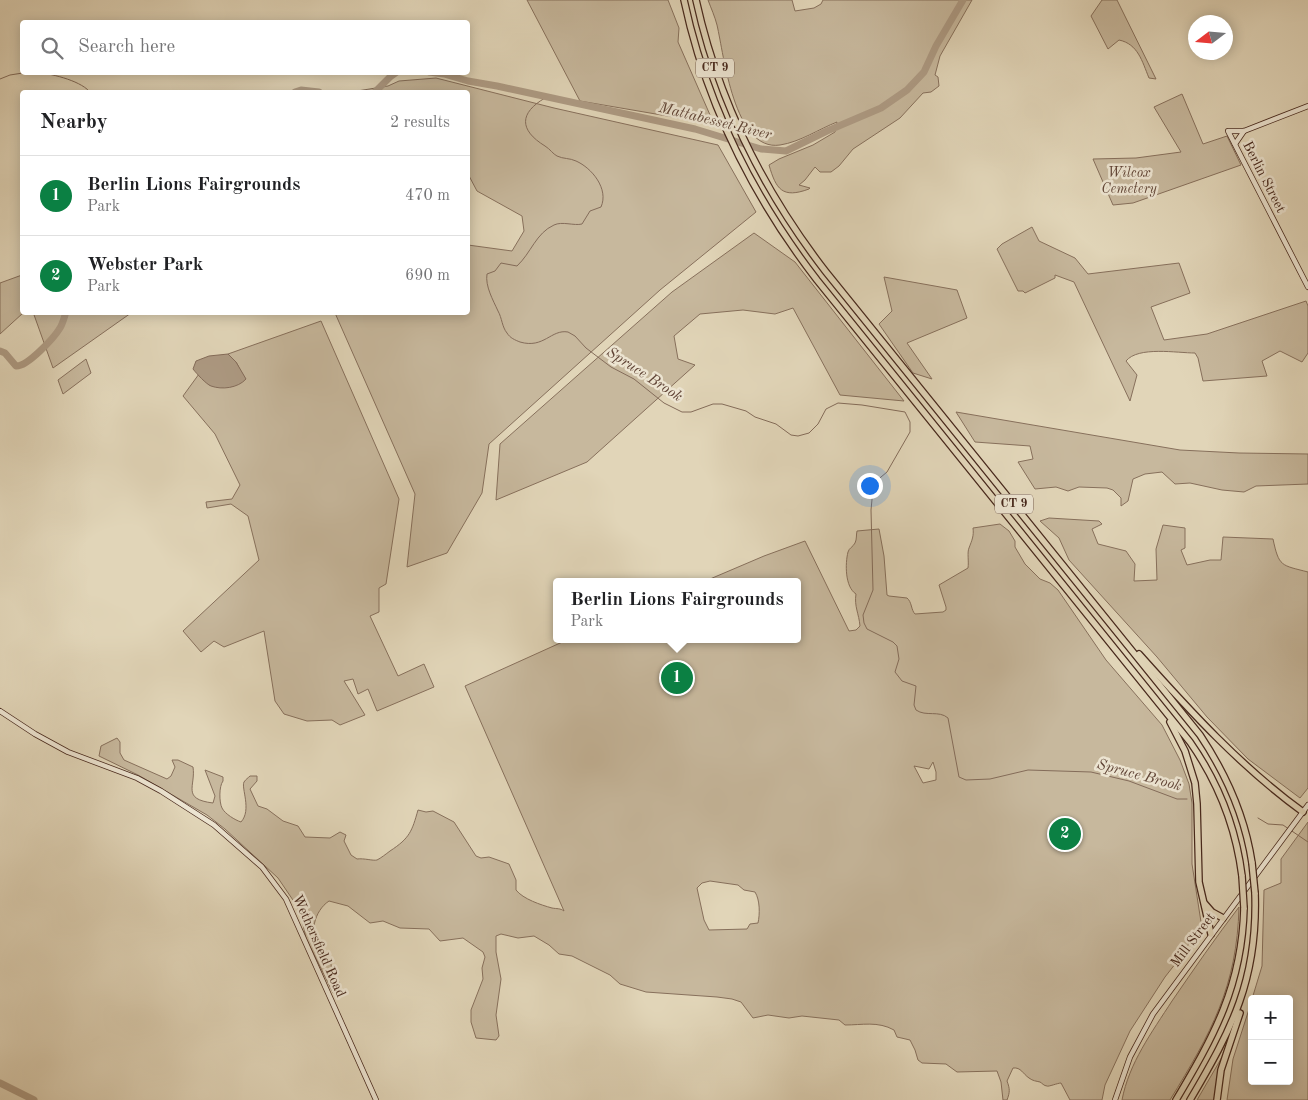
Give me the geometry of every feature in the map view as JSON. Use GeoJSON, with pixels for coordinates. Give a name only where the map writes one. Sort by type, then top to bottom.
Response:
{"type":"FeatureCollection","features":[{"type":"Feature","properties":{"kind":"highway","name":"CT 9"},"geometry":{"type":"LineString","coordinates":[[684,0],[701,64],[726,130],[766,206],[809,269],[1194,747],[1213,780],[1231,825],[1242,876],[1244,908],[1238,963],[1228,1000],[1209,1043],[1176,1100]]}},
{"type":"Feature","properties":{"kind":"highway","name":"CT 9"},"geometry":{"type":"LineString","coordinates":[[696,0],[714,66],[741,134],[752,158],[782,209],[823,268],[1196,730],[1216,761],[1238,809],[1252,862],[1255,893],[1253,948],[1242,996],[1227,1035],[1190,1100]]}},
{"type":"Feature","properties":{"kind":"highway"},"geometry":{"type":"LineString","coordinates":[[1128,646],[1138,652],[1240,761],[1303,812]]}},
{"type":"Feature","properties":{"kind":"highway"},"geometry":{"type":"LineString","coordinates":[[1163,709],[1185,751],[1195,783],[1198,804],[1199,876],[1202,900],[1211,934]]}},
{"type":"Feature","properties":{"kind":"highway"},"geometry":{"type":"LineString","coordinates":[[1202,900],[1212,912],[1223,918]]}},
{"type":"Feature","properties":{"kind":"highway"},"geometry":{"type":"LineString","coordinates":[[1217,1100],[1222,1070],[1240,1013],[1242,996]]}},
{"type":"Feature","properties":{"kind":"street"},"geometry":{"type":"LineString","coordinates":[[1234,144],[1244,132],[1308,106]]}},
{"type":"Feature","properties":{"kind":"street","name":"Berlin Street"},"geometry":{"type":"LineString","coordinates":[[1244,132],[1228,131],[1308,287]]}},
{"type":"Feature","properties":{"kind":"street","name":"Wethersfield Road"},"geometry":{"type":"LineString","coordinates":[[0,711],[35,734],[68,752],[137,778],[161,791],[214,825],[262,867],[286,899],[376,1100]]}},
{"type":"Feature","properties":{"kind":"street","name":"Mill Street"},"geometry":{"type":"LineString","coordinates":[[1115,1100],[1126,1065],[1145,1026],[1160,1003],[1308,805]]}},
{"type":"Feature","properties":{"kind":"green space"},"geometry":{"type":"Polygon","coordinates":[[[527,0],[668,0],[679,28],[678,42],[714,124],[580,101],[527,0]]]}},
{"type":"Feature","properties":{"kind":"green space"},"geometry":{"type":"Polygon","coordinates":[[[708,0],[792,0],[795,11],[814,8],[821,4],[823,0],[972,0],[940,56],[935,75],[938,77],[939,86],[931,92],[923,93],[900,118],[853,149],[839,166],[831,172],[820,172],[815,167],[799,185],[810,188],[792,193],[781,190],[774,180],[769,165],[813,145],[835,132],[837,122],[802,138],[780,145],[764,143],[752,133],[742,118],[734,99],[717,25],[708,0]]]}},
{"type":"Feature","properties":{"kind":"green space"},"geometry":{"type":"Polygon","coordinates":[[[1102,0],[1117,0],[1156,79],[1149,78],[1138,54],[1131,45],[1119,40],[1108,49],[1091,16],[1102,0]]]}},
{"type":"Feature","properties":{"kind":"green space"},"geometry":{"type":"Polygon","coordinates":[[[436,78],[554,108],[718,145],[756,212],[660,290],[489,444],[482,493],[447,553],[407,567],[415,494],[336,315],[470,315],[470,245],[512,251],[524,231],[522,216],[477,191],[470,178],[470,90],[363,90],[388,86],[399,81],[436,78]]]}},
{"type":"Feature","properties":{"kind":"green space","name":"Wilcox Cemetery"},"geometry":{"type":"Polygon","coordinates":[[[1182,94],[1203,144],[1227,136],[1241,165],[1133,203],[1113,205],[1093,159],[1136,158],[1181,152],[1154,107],[1182,94]]]}},
{"type":"Feature","properties":{"kind":"green space"},"geometry":{"type":"Polygon","coordinates":[[[1032,227],[1039,241],[1075,258],[1088,274],[1179,263],[1190,293],[1151,307],[1164,340],[1207,334],[1306,301],[1308,306],[1308,353],[1302,362],[1280,351],[1262,361],[1267,376],[1203,381],[1198,358],[1195,353],[1158,351],[1139,353],[1126,361],[1137,375],[1130,401],[1074,282],[1055,275],[1055,278],[1025,293],[1018,291],[997,249],[1002,244],[1032,227]]]}},
{"type":"Feature","properties":{"kind":"green space"},"geometry":{"type":"Polygon","coordinates":[[[754,233],[795,262],[904,401],[840,395],[793,308],[775,314],[743,310],[700,314],[674,336],[678,359],[695,365],[587,462],[496,500],[500,444],[672,292],[754,233]]]}},
{"type":"Feature","properties":{"kind":"green space"},"geometry":{"type":"Polygon","coordinates":[[[20,276],[21,315],[0,334],[0,283],[20,276]]]}},
{"type":"Feature","properties":{"kind":"green space"},"geometry":{"type":"Polygon","coordinates":[[[884,277],[957,290],[967,318],[907,343],[932,379],[913,373],[879,324],[892,311],[884,277]]]}},
{"type":"Feature","properties":{"kind":"green space"},"geometry":{"type":"Polygon","coordinates":[[[34,315],[128,315],[53,368],[34,315]]]}},
{"type":"Feature","properties":{"kind":"green space"},"geometry":{"type":"Polygon","coordinates":[[[321,321],[399,499],[386,584],[379,588],[379,612],[370,616],[398,676],[424,664],[434,687],[377,711],[368,689],[358,694],[353,679],[344,681],[365,715],[340,725],[332,720],[307,721],[284,714],[275,701],[264,631],[224,647],[214,641],[201,652],[183,631],[259,560],[248,516],[231,504],[207,508],[206,502],[232,499],[240,485],[215,434],[183,396],[199,374],[209,385],[245,379],[236,362],[228,354],[321,321]]]}},
{"type":"Feature","properties":{"kind":"green space"},"geometry":{"type":"Polygon","coordinates":[[[86,359],[91,373],[63,394],[58,380],[86,359]]]}},
{"type":"Feature","properties":{"kind":"green space"},"geometry":{"type":"Polygon","coordinates":[[[956,412],[1180,450],[1308,454],[1308,484],[1256,486],[1244,492],[1222,490],[1190,483],[1175,484],[1162,472],[1145,474],[1133,479],[1128,501],[1121,506],[1121,498],[1113,490],[1107,488],[1079,487],[1068,491],[1056,487],[1035,489],[1018,462],[1033,459],[1030,446],[975,442],[956,412]]]}},
{"type":"Feature","properties":{"kind":"green space"},"geometry":{"type":"Polygon","coordinates":[[[1049,518],[1099,521],[1102,524],[1092,529],[1098,544],[1126,551],[1135,564],[1134,581],[1157,580],[1156,549],[1163,525],[1185,528],[1185,548],[1181,550],[1187,565],[1210,560],[1221,560],[1223,537],[1273,539],[1277,555],[1283,563],[1292,568],[1308,572],[1308,788],[1300,798],[1248,759],[1207,717],[1157,657],[1069,560],[1059,538],[1040,521],[1049,518]]]}},
{"type":"Feature","properties":{"kind":"green space"},"geometry":{"type":"Polygon","coordinates":[[[1000,524],[1009,531],[1015,541],[1015,547],[1025,564],[1040,579],[1050,583],[1058,590],[1106,660],[1162,725],[1180,760],[1189,784],[1192,803],[1192,864],[1201,922],[1183,954],[1165,977],[1130,1031],[1105,1085],[1102,1100],[1070,1100],[1061,1083],[1046,1086],[1030,1079],[1020,1070],[1013,1068],[1007,1081],[1009,1095],[1007,1100],[1003,1100],[1001,1082],[997,1071],[957,1072],[946,1064],[922,1063],[918,1060],[910,1040],[897,1037],[894,1030],[888,1027],[870,1024],[845,1025],[839,1020],[802,1016],[789,1018],[768,1015],[753,1018],[741,1002],[732,999],[646,992],[620,984],[610,975],[572,956],[559,954],[534,936],[518,938],[501,934],[496,936],[496,952],[501,979],[496,1015],[499,1036],[496,1040],[476,1038],[471,1022],[471,1010],[483,979],[482,968],[485,957],[483,952],[463,938],[440,941],[429,929],[400,928],[383,921],[370,923],[348,906],[329,901],[324,905],[314,923],[314,937],[319,951],[330,959],[333,975],[340,983],[336,992],[333,993],[306,938],[297,906],[278,878],[207,815],[138,775],[99,756],[101,746],[117,738],[120,742],[120,753],[124,760],[167,779],[171,776],[175,767],[172,760],[178,760],[193,767],[193,795],[203,801],[213,803],[215,796],[205,770],[223,777],[220,794],[222,808],[230,816],[241,822],[246,812],[244,782],[250,776],[257,776],[257,781],[250,789],[258,806],[267,809],[283,821],[298,826],[305,837],[330,838],[340,832],[346,835],[344,841],[351,855],[357,859],[377,860],[406,838],[412,829],[418,810],[433,811],[454,822],[476,856],[481,858],[489,857],[509,864],[516,880],[516,890],[519,893],[538,903],[564,911],[465,686],[560,643],[801,643],[801,578],[712,578],[805,541],[849,631],[856,630],[860,626],[856,594],[852,591],[848,581],[846,563],[849,549],[855,543],[857,531],[879,529],[884,556],[887,595],[907,598],[915,614],[943,612],[946,610],[946,607],[939,585],[968,568],[968,552],[973,536],[973,528],[1000,524]],[[933,762],[929,769],[914,766],[923,783],[936,780],[933,762]],[[710,881],[702,883],[697,888],[704,920],[709,930],[747,929],[750,924],[758,923],[759,907],[755,892],[744,890],[738,885],[710,881]]]}},
{"type":"Feature","properties":{"kind":"green space"},"geometry":{"type":"Polygon","coordinates":[[[1308,822],[1308,1100],[1227,1100],[1233,1059],[1248,1012],[1248,1085],[1293,1085],[1293,995],[1253,995],[1262,966],[1264,890],[1281,883],[1281,859],[1308,822]]]}},
{"type":"Feature","properties":{"kind":"green space"},"geometry":{"type":"Polygon","coordinates":[[[1239,907],[1237,936],[1227,986],[1198,1053],[1170,1100],[1122,1100],[1130,1073],[1149,1036],[1213,941],[1239,907]]]}},
{"type":"Feature","properties":{"kind":"green space"},"geometry":{"type":"Polygon","coordinates":[[[1225,1052],[1218,1072],[1214,1100],[1197,1100],[1225,1052]]]}},
{"type":"Feature","properties":{"kind":"shaded area"},"geometry":{"type":"Polygon","coordinates":[[[228,354],[236,362],[246,379],[239,384],[225,388],[211,386],[193,369],[196,361],[209,356],[228,354]]]}},
{"type":"Feature","properties":{"kind":"waterway","name":"Mattabesset River"},"geometry":{"type":"LineString","coordinates":[[447,75],[695,129],[761,149],[786,151],[881,108],[907,90],[924,72],[936,46],[963,0]]}},
{"type":"Feature","properties":{"kind":"waterway"},"geometry":{"type":"LineString","coordinates":[[0,79],[20,73]]}},
{"type":"Feature","properties":{"kind":"waterway"},"geometry":{"type":"LineString","coordinates":[[52,75],[71,80],[88,90]]}},
{"type":"Feature","properties":{"kind":"waterway","name":"Mattabesset River"},"geometry":{"type":"LineString","coordinates":[[377,90],[393,75]]}},
{"type":"Feature","properties":{"kind":"waterway","name":"Spruce Brook"},"geometry":{"type":"LineString","coordinates":[[545,98],[536,104],[527,116],[526,122],[530,134],[559,157],[576,161],[588,169],[601,186],[603,200],[601,207],[590,211],[582,224],[557,224],[548,229],[538,238],[517,266],[501,263],[495,271],[487,274],[490,293],[508,335],[520,342],[535,343],[557,333],[568,332],[611,367],[634,379],[664,403],[682,412],[691,412],[713,404],[722,404],[746,411],[755,417],[776,424],[791,435],[798,436],[809,433],[818,424],[826,409],[838,403],[905,412],[910,422],[910,432],[887,472],[875,482],[873,489],[871,510],[873,590],[863,615],[864,623],[867,629],[893,642],[897,646],[899,659],[895,672],[902,681],[916,686],[914,705],[916,710],[924,713],[941,714],[948,718],[959,777],[966,780],[990,779],[1028,770],[1091,772],[1129,781],[1177,799],[1187,799]]}},
{"type":"Feature","properties":{"kind":"waterway","name":"Mattabesset River"},"geometry":{"type":"LineString","coordinates":[[0,351],[5,353],[16,366],[27,362],[57,333],[65,315]]}},
{"type":"Feature","properties":{"kind":"waterway","name":"Spruce Brook"},"geometry":{"type":"LineString","coordinates":[[1258,818],[1268,824],[1283,825],[1308,842]]}},
{"type":"Feature","properties":{"kind":"waterway","name":"Mattabesset River"},"geometry":{"type":"LineString","coordinates":[[0,1083],[34,1100]]}},
{"type":"Feature","properties":{"kind":"place","name":"Berlin Lions Fairgrounds"},"geometry":{"type":"Point","coordinates":[677,678]}},
{"type":"Feature","properties":{"kind":"place","name":"Webster Park"},"geometry":{"type":"Point","coordinates":[1065,834]}}]}
